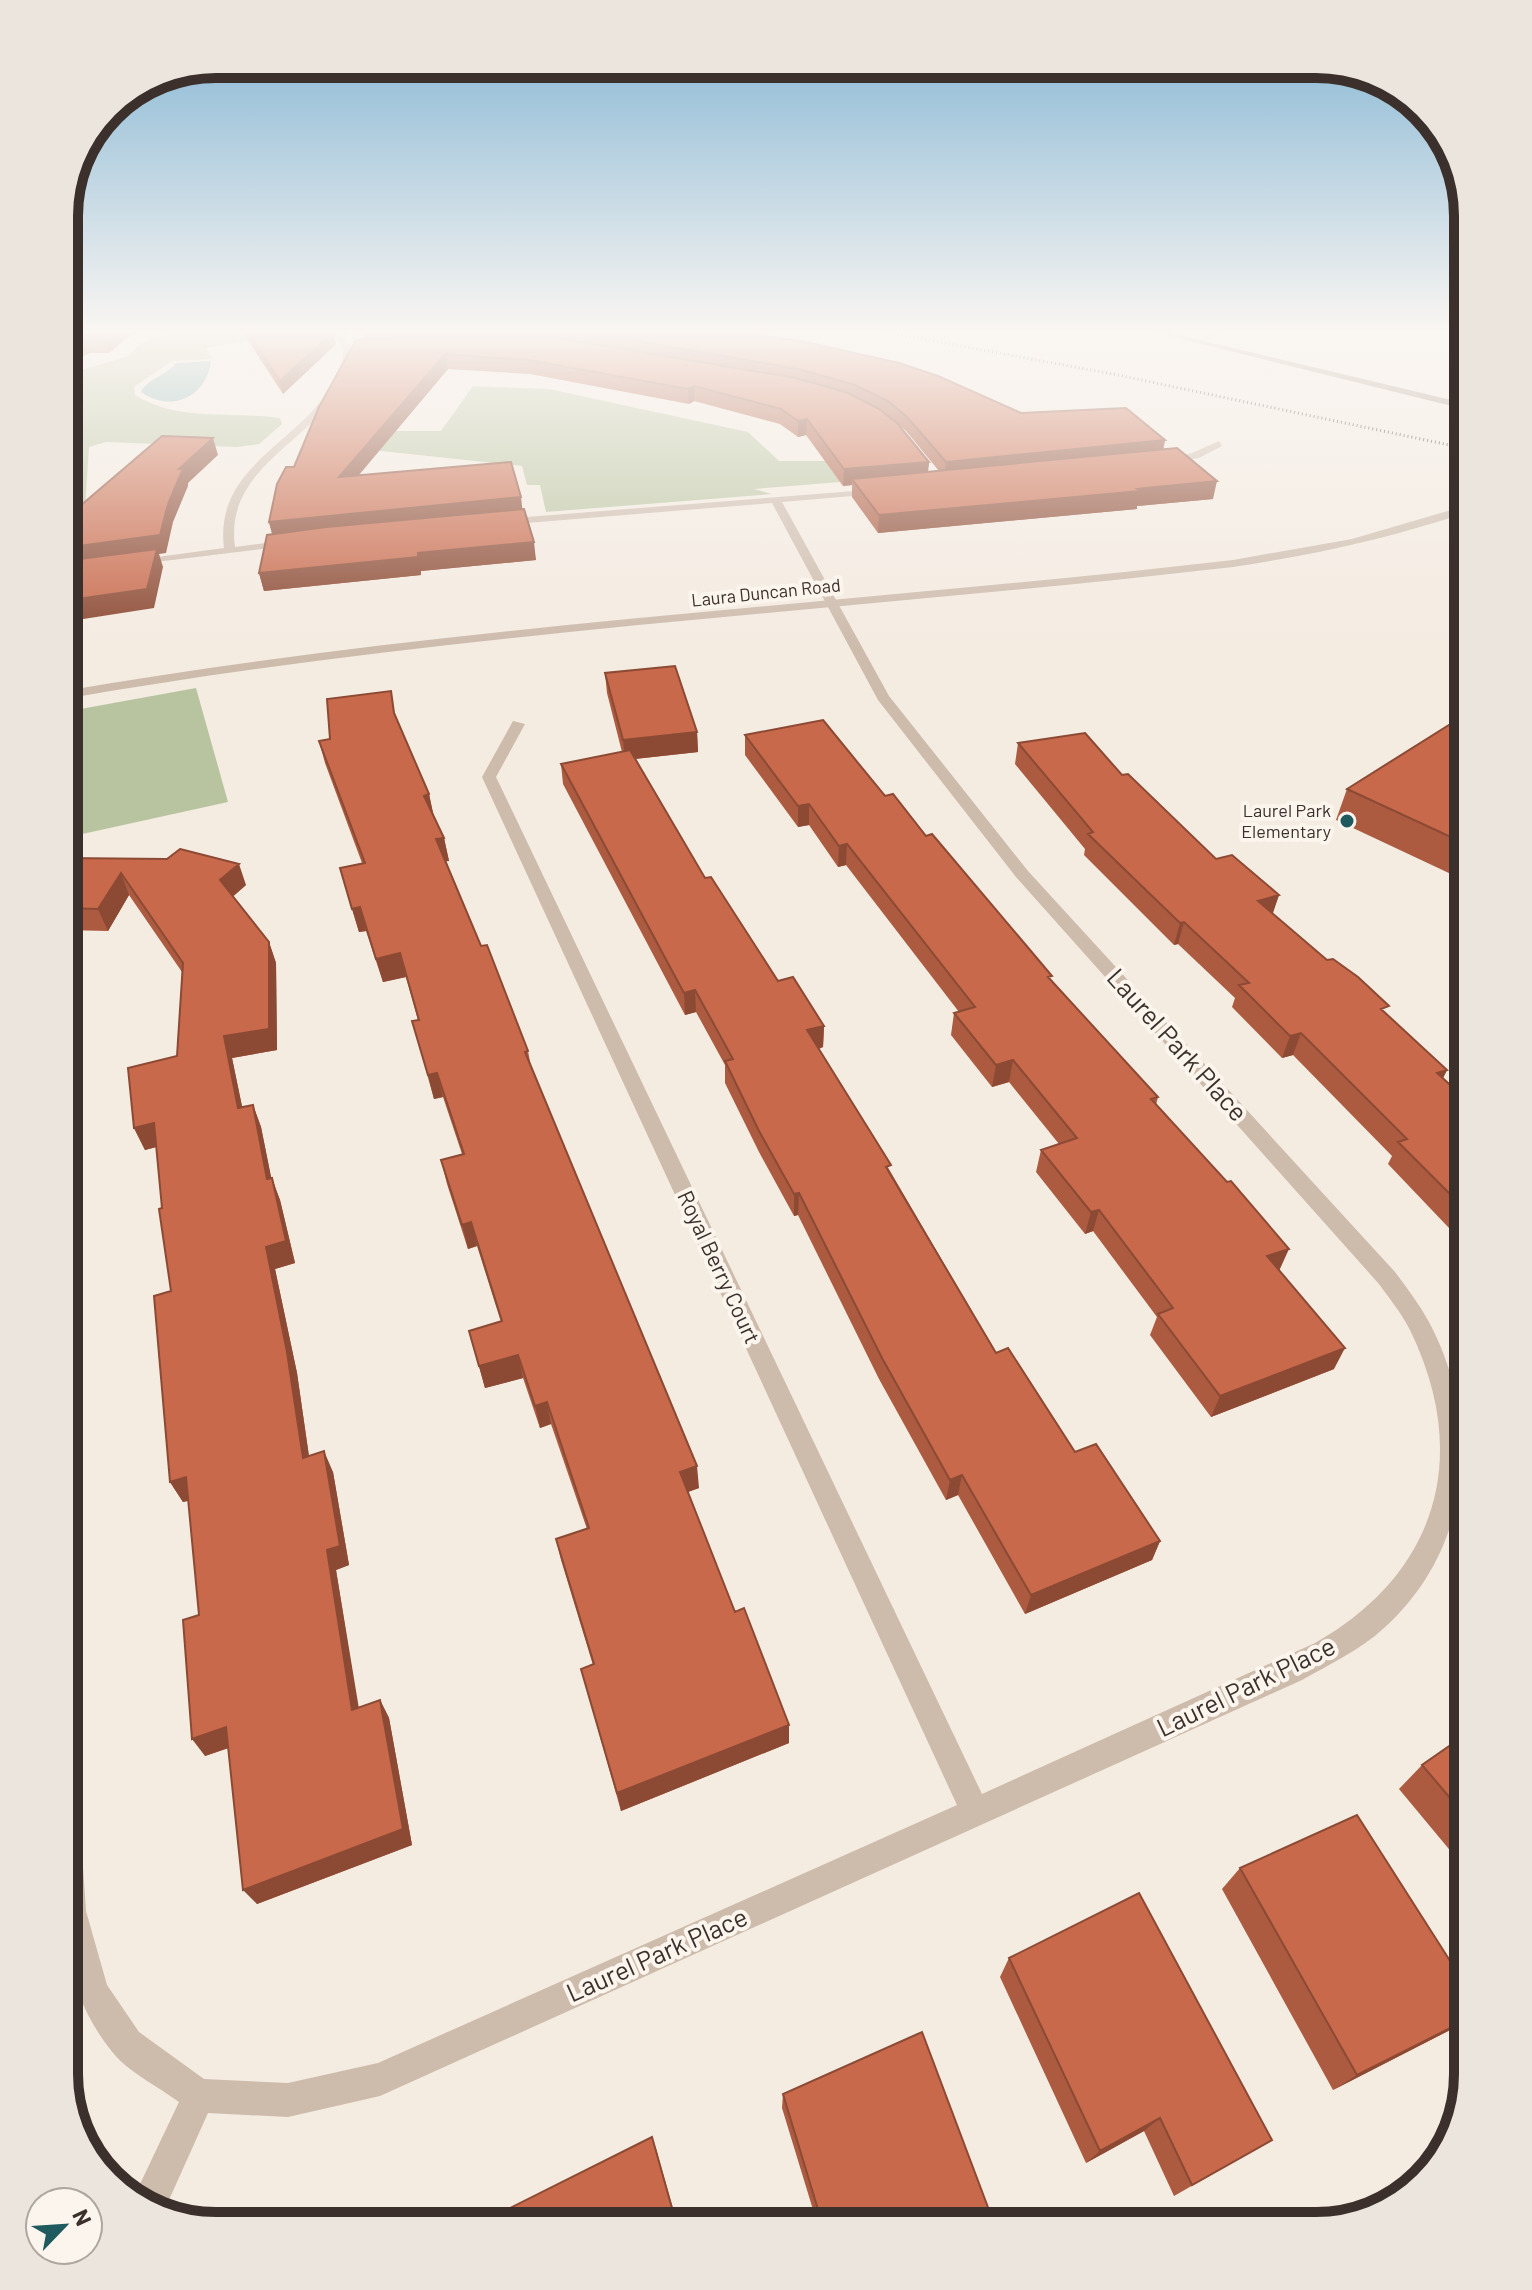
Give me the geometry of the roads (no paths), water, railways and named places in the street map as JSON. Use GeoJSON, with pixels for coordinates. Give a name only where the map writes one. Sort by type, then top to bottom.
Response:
{"type":"FeatureCollection","features":[{"type":"Feature","properties":{"kind":"street"},"geometry":{"type":"LineString","coordinates":[[230,549],[227,520],[235,498],[286,437]]}},
{"type":"Feature","properties":{"kind":"street"},"geometry":{"type":"LineString","coordinates":[[1143,464],[1195,456],[1219,444]]}},
{"type":"Feature","properties":{"kind":"street"},"geometry":{"type":"LineString","coordinates":[[485,523],[884,491]]}},
{"type":"Feature","properties":{"kind":"street","name":"Laurel Park Place"},"geometry":{"type":"LineString","coordinates":[[199,2096],[288,2100],[380,2079],[1292,1670],[1375,1619],[1413,1580],[1436,1539],[1454,1469],[1452,1421],[1437,1369],[1420,1327],[1387,1278],[1022,874],[883,697],[776,500]]}},
{"type":"Feature","properties":{"kind":"street","name":"Laura Duncan Road"},"geometry":{"type":"LineString","coordinates":[[78,693],[304,658],[1242,561],[1388,533],[1454,512]]}},
{"type":"Feature","properties":{"kind":"street"},"geometry":{"type":"LineString","coordinates":[[120,565],[308,541]]}},
{"type":"Feature","properties":{"kind":"street","name":"Royal Berry Court"},"geometry":{"type":"LineString","coordinates":[[518,724],[489,777],[975,1811]]}},
{"type":"Feature","properties":{"kind":"street"},"geometry":{"type":"LineString","coordinates":[[78,1940],[93,1993],[127,2044],[199,2096],[152,2197]]}},
{"type":"Feature","properties":{"kind":"railway"},"geometry":{"type":"LineString","coordinates":[[1411,437],[1454,446]]}},
{"type":"Feature","properties":{"kind":"place","name":"Laurel Park Elementary"},"geometry":{"type":"Point","coordinates":[1347,821]}}]}
